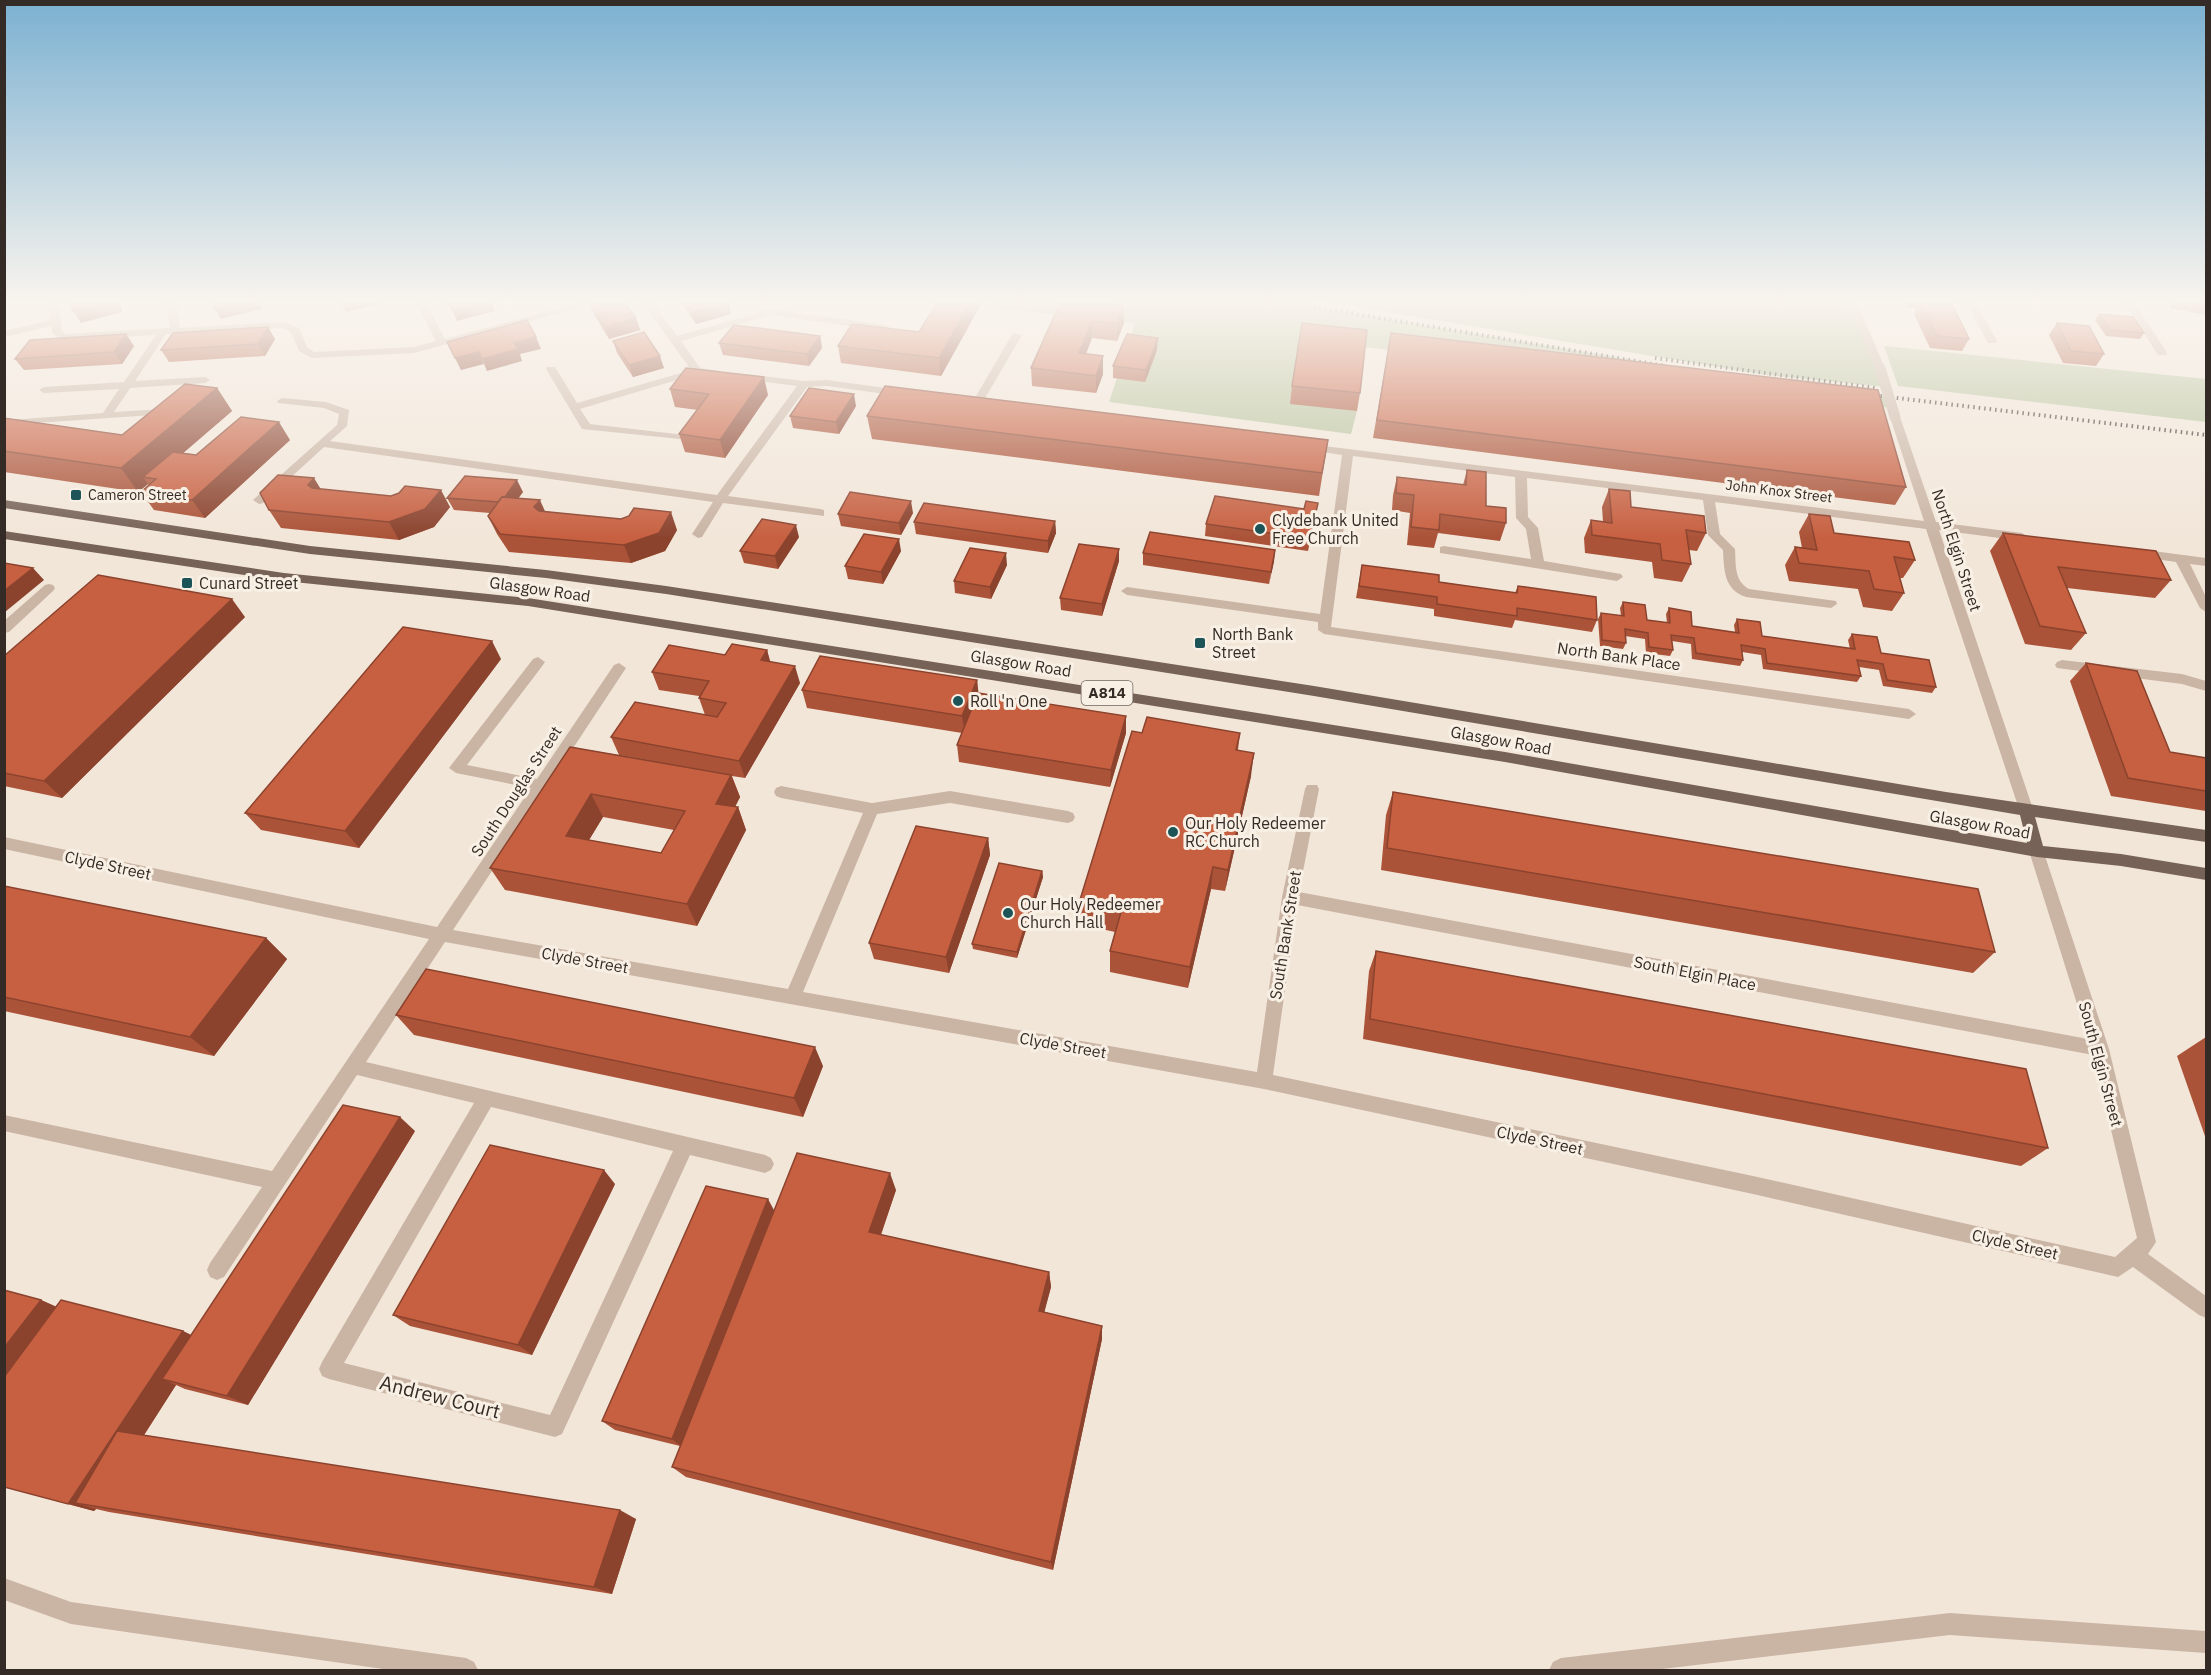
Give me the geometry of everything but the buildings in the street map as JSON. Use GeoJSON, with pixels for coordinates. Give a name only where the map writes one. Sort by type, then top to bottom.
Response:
{"type":"FeatureCollection","features":[{"type":"Feature","properties":{"kind":"main road","name":"Glasgow Road"},"geometry":{"type":"LineString","coordinates":[[4,504],[310,550],[546,574],[666,590],[1314,691],[1946,798],[2206,836]]}},
{"type":"Feature","properties":{"kind":"main road","name":"Glasgow Road"},"geometry":{"type":"LineString","coordinates":[[4,535],[284,576],[528,602],[1393,738],[2037,851],[2121,860],[2206,874]]}},
{"type":"Feature","properties":{"kind":"main road"},"geometry":{"type":"LineString","coordinates":[[2026,809],[2037,851]]}},
{"type":"Feature","properties":{"kind":"street"},"geometry":{"type":"LineString","coordinates":[[106,416],[131,381]]}},
{"type":"Feature","properties":{"kind":"street"},"geometry":{"type":"LineString","coordinates":[[44,390],[187,381]]}},
{"type":"Feature","properties":{"kind":"street"},"geometry":{"type":"LineString","coordinates":[[558,381],[586,426],[676,437]]}},
{"type":"Feature","properties":{"kind":"street"},"geometry":{"type":"LineString","coordinates":[[574,407],[662,381]]}},
{"type":"Feature","properties":{"kind":"street"},"geometry":{"type":"LineString","coordinates":[[781,381],[804,384],[827,383],[908,394]]}},
{"type":"Feature","properties":{"kind":"street"},"geometry":{"type":"LineString","coordinates":[[977,403],[990,381]]}},
{"type":"Feature","properties":{"kind":"street","name":"North Elgin Street"},"geometry":{"type":"LineString","coordinates":[[1884,381],[2026,809]]}},
{"type":"Feature","properties":{"kind":"street"},"geometry":{"type":"LineString","coordinates":[[698,534],[720,499],[804,384]]}},
{"type":"Feature","properties":{"kind":"street"},"geometry":{"type":"LineString","coordinates":[[259,500],[321,442],[342,426],[345,412],[326,405],[282,401]]}},
{"type":"Feature","properties":{"kind":"street"},"geometry":{"type":"LineString","coordinates":[[7,423],[163,412]]}},
{"type":"Feature","properties":{"kind":"street"},"geometry":{"type":"LineString","coordinates":[[321,442],[820,513]]}},
{"type":"Feature","properties":{"kind":"street","name":"John Knox Street"},"geometry":{"type":"LineString","coordinates":[[1302,447],[2039,540]]}},
{"type":"Feature","properties":{"kind":"street"},"geometry":{"type":"LineString","coordinates":[[1324,630],[1348,453]]}},
{"type":"Feature","properties":{"kind":"street"},"geometry":{"type":"LineString","coordinates":[[1521,474],[1522,518],[1532,528],[1538,564]]}},
{"type":"Feature","properties":{"kind":"street"},"geometry":{"type":"LineString","coordinates":[[1709,498],[1714,535],[1730,549],[1733,585],[1738,590],[1831,604]]}},
{"type":"Feature","properties":{"kind":"street"},"geometry":{"type":"LineString","coordinates":[[1444,550],[1617,577]]}},
{"type":"Feature","properties":{"kind":"street"},"geometry":{"type":"LineString","coordinates":[[2121,551],[2206,562]]}},
{"type":"Feature","properties":{"kind":"street"},"geometry":{"type":"LineString","coordinates":[[2181,559],[2206,608]]}},
{"type":"Feature","properties":{"kind":"street"},"geometry":{"type":"LineString","coordinates":[[4,629],[49,588]]}},
{"type":"Feature","properties":{"kind":"street","name":"North Bank Place"},"geometry":{"type":"LineString","coordinates":[[1127,591],[1324,630],[1909,714]]}},
{"type":"Feature","properties":{"kind":"street"},"geometry":{"type":"LineString","coordinates":[[538,662],[456,768],[542,785]]}},
{"type":"Feature","properties":{"kind":"street"},"geometry":{"type":"LineString","coordinates":[[2062,665],[2182,679],[2206,686]]}},
{"type":"Feature","properties":{"kind":"street","name":"South Douglas Street"},"geometry":{"type":"LineString","coordinates":[[443,935],[619,668]]}},
{"type":"Feature","properties":{"kind":"street","name":"South Bank Street"},"geometry":{"type":"LineString","coordinates":[[1264,1081],[1290,897],[1312,789]]}},
{"type":"Feature","properties":{"kind":"street"},"geometry":{"type":"LineString","coordinates":[[781,792],[872,809],[950,797],[1068,817]]}},
{"type":"Feature","properties":{"kind":"street"},"geometry":{"type":"LineString","coordinates":[[793,997],[872,809]]}},
{"type":"Feature","properties":{"kind":"street","name":"Clyde Street"},"geometry":{"type":"LineString","coordinates":[[4,843],[443,935],[1264,1081],[2125,1261]]}},
{"type":"Feature","properties":{"kind":"street","name":"South Elgin Street"},"geometry":{"type":"LineString","coordinates":[[2037,851],[2100,1049],[2147,1242],[2125,1261]]}},
{"type":"Feature","properties":{"kind":"street","name":"South Elgin Place"},"geometry":{"type":"LineString","coordinates":[[1290,897],[2100,1049]]}},
{"type":"Feature","properties":{"kind":"street"},"geometry":{"type":"LineString","coordinates":[[217,1270],[443,935]]}},
{"type":"Feature","properties":{"kind":"street"},"geometry":{"type":"LineString","coordinates":[[354,1067],[765,1164]]}},
{"type":"Feature","properties":{"kind":"street","name":"Andrew Court"},"geometry":{"type":"LineString","coordinates":[[487,1098],[329,1369],[555,1427],[685,1145]]}},
{"type":"Feature","properties":{"kind":"street"},"geometry":{"type":"LineString","coordinates":[[4,1123],[277,1181]]}},
{"type":"Feature","properties":{"kind":"street"},"geometry":{"type":"LineString","coordinates":[[2125,1261],[2206,1308]]}},
{"type":"Feature","properties":{"kind":"street"},"geometry":{"type":"LineString","coordinates":[[4,1589],[71,1613],[466,1671]]}},
{"type":"Feature","properties":{"kind":"street"},"geometry":{"type":"LineString","coordinates":[[1561,1671],[1950,1624],[2206,1642]]}},
{"type":"Feature","properties":{"kind":"green space"},"geometry":{"type":"Polygon","coordinates":[[[1116,381],[1360,381],[1357,411],[1351,434],[1109,402],[1116,381]]]}},
{"type":"Feature","properties":{"kind":"green space"},"geometry":{"type":"Polygon","coordinates":[[[1660,381],[1760,381],[1889,397],[1892,408],[1660,381]]]}},
{"type":"Feature","properties":{"kind":"green space"},"geometry":{"type":"Polygon","coordinates":[[[1828,381],[1884,381],[1886,387],[1828,381]]]}},
{"type":"Feature","properties":{"kind":"green space"},"geometry":{"type":"Polygon","coordinates":[[[1896,381],[2206,381],[2206,422],[1898,386],[1896,381]]]}},
{"type":"Feature","properties":{"kind":"railway"},"geometry":{"type":"LineString","coordinates":[[1825,381],[1875,388]]}},
{"type":"Feature","properties":{"kind":"railway"},"geometry":{"type":"LineString","coordinates":[[1864,394],[2206,435]]}},
{"type":"Feature","properties":{"kind":"place","name":"Cameron Street"},"geometry":{"type":"Point","coordinates":[76,495]}},
{"type":"Feature","properties":{"kind":"place","name":"Clydebank United Free Church"},"geometry":{"type":"Point","coordinates":[1260,529]}},
{"type":"Feature","properties":{"kind":"place","name":"Cunard Street"},"geometry":{"type":"Point","coordinates":[187,583]}},
{"type":"Feature","properties":{"kind":"place","name":"North Bank Street"},"geometry":{"type":"Point","coordinates":[1200,643]}},
{"type":"Feature","properties":{"kind":"place","name":"Roll 'n One"},"geometry":{"type":"Point","coordinates":[958,701]}},
{"type":"Feature","properties":{"kind":"place","name":"Our Holy Redeemer RC Church"},"geometry":{"type":"Point","coordinates":[1173,832]}},
{"type":"Feature","properties":{"kind":"place","name":"Our Holy Redeemer Church Hall"},"geometry":{"type":"Point","coordinates":[1008,913]}}]}
